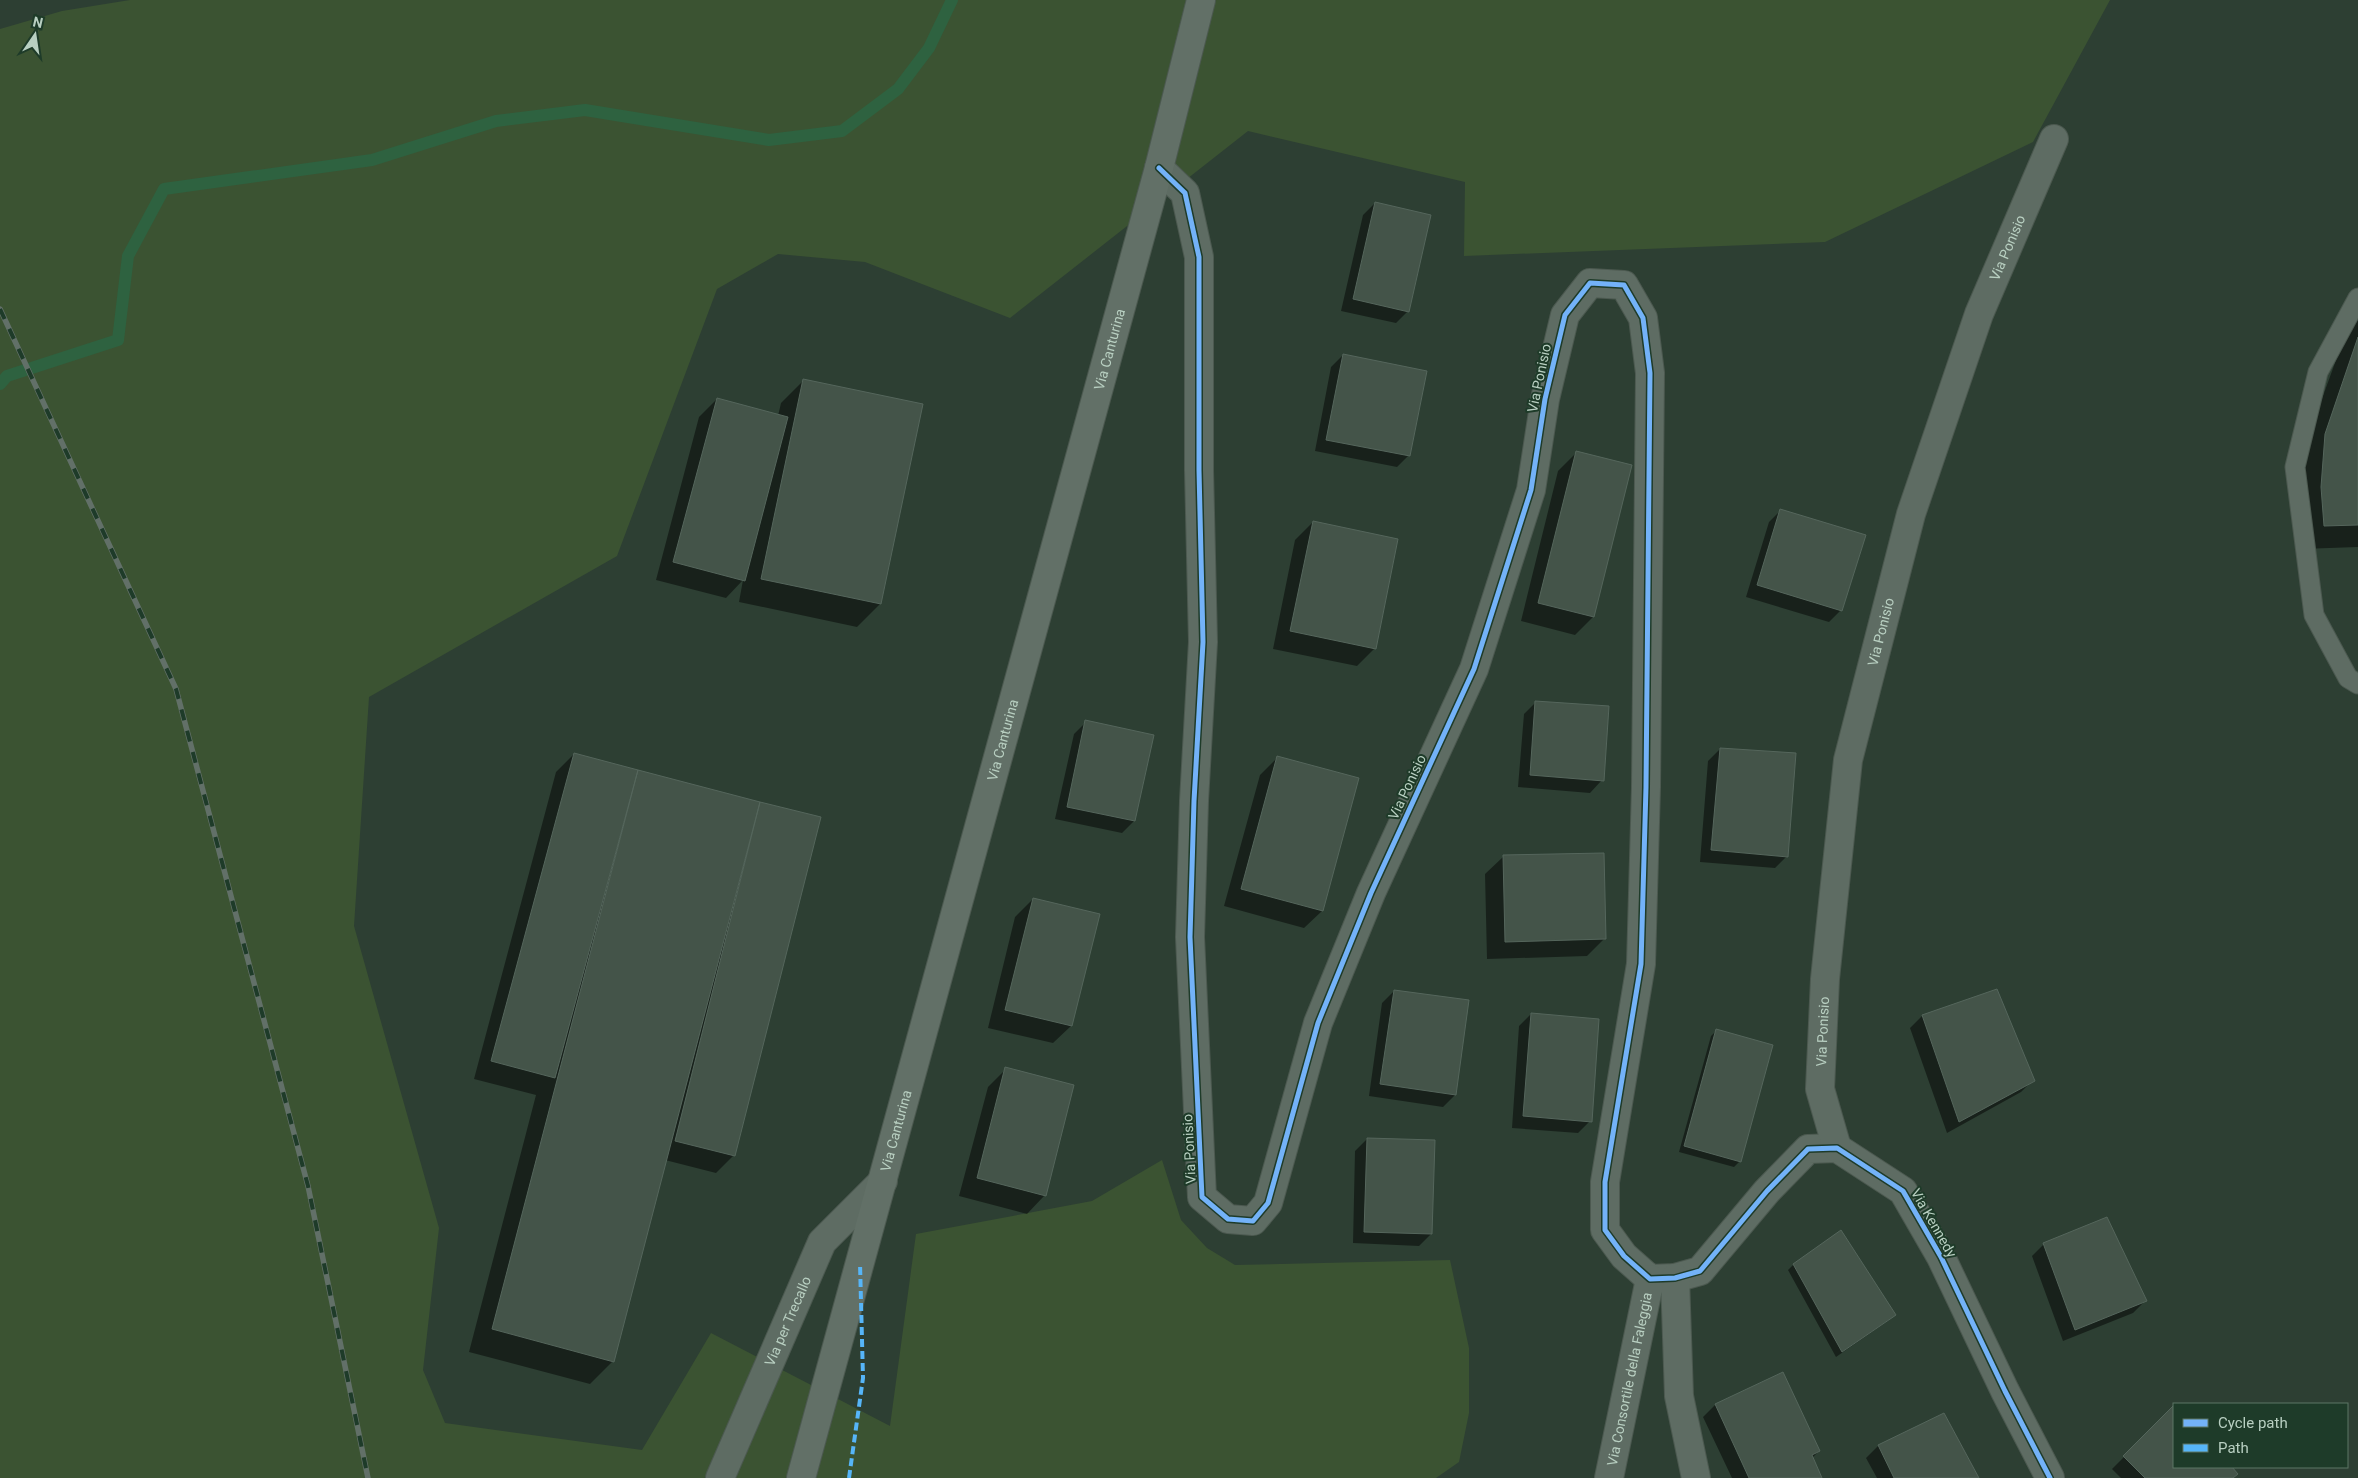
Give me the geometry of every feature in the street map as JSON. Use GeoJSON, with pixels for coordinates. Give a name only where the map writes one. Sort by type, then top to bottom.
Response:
{"type":"FeatureCollection","features":[{"type":"Feature","properties":{"kind":"main road","name":"Via Canturina"},"geometry":{"type":"LineString","coordinates":[[801,1478],[1159,168],[1200,0]]}},
{"type":"Feature","properties":{"kind":"street","name":"Via Ponisio"},"geometry":{"type":"LineString","coordinates":[[1837,1148],[1820,1089],[1825,978],[1848,760],[1914,505],[1979,314],[2054,140]]}},
{"type":"Feature","properties":{"kind":"street","name":"Via Ponisio"},"geometry":{"type":"LineString","coordinates":[[1159,168],[1185,193],[1199,257],[1199,470],[1203,642],[1194,801],[1190,937],[1202,1198],[1228,1219],[1253,1221],[1268,1203],[1318,1023],[1371,893],[1474,669],[1531,490],[1545,399],[1565,315],[1590,283],[1624,285],[1643,318],[1650,373],[1646,787],[1641,964],[1605,1182],[1605,1230],[1624,1256],[1662,1278]]}},
{"type":"Feature","properties":{"kind":"street"},"geometry":{"type":"LineString","coordinates":[[1696,1478],[1679,1396],[1662,1278],[1700,1271],[1767,1191],[1808,1149],[1837,1148]]}},
{"type":"Feature","properties":{"kind":"street","name":"Via Kennedy"},"geometry":{"type":"LineString","coordinates":[[1837,1148],[1903,1191],[1941,1257],[2005,1391],[2050,1478]]}},
{"type":"Feature","properties":{"kind":"street","name":"Via per Trecallo"},"geometry":{"type":"LineString","coordinates":[[720,1478],[822,1242],[883,1181]]}},
{"type":"Feature","properties":{"kind":"street","name":"Via Consortile della Faleggia"},"geometry":{"type":"LineString","coordinates":[[1609,1478],[1662,1278]]}},
{"type":"Feature","properties":{"kind":"lane"},"geometry":{"type":"LineString","coordinates":[[2358,298],[2318,372],[2295,467],[2314,615],[2348,678],[2358,684]]}},
{"type":"Feature","properties":{"kind":"green space"},"geometry":{"type":"Polygon","coordinates":[[[130,0],[2110,0],[2033,142],[1825,242],[1464,256],[1465,182],[1248,131],[1010,318],[865,262],[778,254],[717,289],[617,556],[369,697],[354,926],[439,1228],[423,1370],[445,1423],[642,1450],[711,1333],[890,1426],[916,1234],[1092,1201],[1162,1160],[1181,1220],[1207,1248],[1235,1265],[1450,1260],[1469,1348],[1469,1413],[1459,1462],[1436,1478],[0,1478],[0,29],[62,11],[130,0]]]}},
{"type":"Feature","properties":{"kind":"building"},"geometry":{"type":"Polygon","coordinates":[[[1375,202],[1431,215],[1409,312],[1353,299],[1375,202]]]}},
{"type":"Feature","properties":{"kind":"building"},"geometry":{"type":"Polygon","coordinates":[[[2358,337],[2358,525],[2324,526],[2321,487],[2325,434],[2358,337]]]}},
{"type":"Feature","properties":{"kind":"building"},"geometry":{"type":"Polygon","coordinates":[[[1343,354],[1427,371],[1410,456],[1326,440],[1343,354]]]}},
{"type":"Feature","properties":{"kind":"building"},"geometry":{"type":"Polygon","coordinates":[[[803,379],[923,404],[881,604],[761,579],[803,379]]]}},
{"type":"Feature","properties":{"kind":"building"},"geometry":{"type":"Polygon","coordinates":[[[717,398],[788,417],[745,581],[673,562],[717,398]]]}},
{"type":"Feature","properties":{"kind":"building"},"geometry":{"type":"Polygon","coordinates":[[[1576,451],[1632,465],[1594,617],[1538,603],[1576,451]]]}},
{"type":"Feature","properties":{"kind":"building"},"geometry":{"type":"Polygon","coordinates":[[[1780,509],[1866,535],[1842,611],[1757,585],[1780,509]]]}},
{"type":"Feature","properties":{"kind":"building"},"geometry":{"type":"Polygon","coordinates":[[[1313,521],[1398,539],[1376,649],[1290,631],[1313,521]]]}},
{"type":"Feature","properties":{"kind":"building"},"geometry":{"type":"Polygon","coordinates":[[[1535,701],[1609,706],[1604,781],[1530,775],[1535,701]]]}},
{"type":"Feature","properties":{"kind":"building"},"geometry":{"type":"Polygon","coordinates":[[[1085,720],[1154,735],[1135,821],[1067,807],[1085,720]]]}},
{"type":"Feature","properties":{"kind":"building"},"geometry":{"type":"Polygon","coordinates":[[[1720,748],[1796,753],[1788,857],[1711,850],[1720,748]]]}},
{"type":"Feature","properties":{"kind":"building"},"geometry":{"type":"Polygon","coordinates":[[[574,753],[638,770],[555,1078],[491,1061],[574,753]]]}},
{"type":"Feature","properties":{"kind":"building"},"geometry":{"type":"Polygon","coordinates":[[[1277,756],[1359,778],[1323,911],[1241,889],[1277,756]]]}},
{"type":"Feature","properties":{"kind":"building"},"geometry":{"type":"Polygon","coordinates":[[[638,770],[760,802],[614,1362],[492,1329],[638,770]]]}},
{"type":"Feature","properties":{"kind":"building"},"geometry":{"type":"Polygon","coordinates":[[[760,802],[821,817],[735,1156],[675,1141],[760,802]]]}},
{"type":"Feature","properties":{"kind":"building"},"geometry":{"type":"Polygon","coordinates":[[[1604,853],[1606,939],[1505,942],[1503,855],[1604,853]]]}},
{"type":"Feature","properties":{"kind":"building"},"geometry":{"type":"Polygon","coordinates":[[[1033,898],[1100,914],[1072,1026],[1005,1010],[1033,898]]]}},
{"type":"Feature","properties":{"kind":"building"},"geometry":{"type":"Polygon","coordinates":[[[1997,989],[2035,1081],[1959,1122],[1922,1015],[1997,989]]]}},
{"type":"Feature","properties":{"kind":"building"},"geometry":{"type":"Polygon","coordinates":[[[1394,990],[1469,1000],[1456,1095],[1380,1084],[1394,990]]]}},
{"type":"Feature","properties":{"kind":"building"},"geometry":{"type":"Polygon","coordinates":[[[1531,1013],[1599,1019],[1592,1122],[1523,1116],[1531,1013]]]}},
{"type":"Feature","properties":{"kind":"building"},"geometry":{"type":"Polygon","coordinates":[[[1716,1029],[1773,1045],[1741,1162],[1684,1146],[1716,1029]]]}},
{"type":"Feature","properties":{"kind":"building"},"geometry":{"type":"Polygon","coordinates":[[[1005,1067],[1074,1085],[1046,1196],[977,1178],[1005,1067]]]}},
{"type":"Feature","properties":{"kind":"building"},"geometry":{"type":"Polygon","coordinates":[[[1367,1138],[1435,1140],[1432,1234],[1364,1232],[1367,1138]]]}},
{"type":"Feature","properties":{"kind":"building"},"geometry":{"type":"Polygon","coordinates":[[[2107,1217],[2147,1301],[2075,1330],[2043,1243],[2107,1217]]]}},
{"type":"Feature","properties":{"kind":"building"},"geometry":{"type":"Polygon","coordinates":[[[1841,1230],[1896,1315],[1842,1352],[1793,1264],[1841,1230]]]}},
{"type":"Feature","properties":{"kind":"building"},"geometry":{"type":"Polygon","coordinates":[[[1783,1372],[1820,1451],[1812,1455],[1822,1478],[1749,1478],[1715,1404],[1783,1372]]]}},
{"type":"Feature","properties":{"kind":"building"},"geometry":{"type":"Polygon","coordinates":[[[2173,1406],[2173,1468],[2233,1468],[2238,1474],[2233,1478],[2145,1478],[2123,1456],[2173,1406]]]}},
{"type":"Feature","properties":{"kind":"building"},"geometry":{"type":"Polygon","coordinates":[[[1944,1413],[1979,1478],[1894,1478],[1878,1445],[1944,1413]]]}},
{"type":"Feature","properties":{"kind":"waterway"},"geometry":{"type":"LineString","coordinates":[[0,384],[7,376],[118,340],[128,256],[164,189],[372,160],[496,121],[585,110],[769,140],[842,131],[898,89],[929,48],[952,0]]}},
{"type":"Feature","properties":{"kind":"railway"},"geometry":{"type":"LineString","coordinates":[[0,309],[176,689],[308,1186],[368,1478]]}},
{"type":"Feature","properties":{"kind":"marked path"},"geometry":{"type":"LineString","coordinates":[[849,1478],[863,1378],[860,1263]]}},
{"type":"Feature","properties":{"kind":"cycle path"},"geometry":{"type":"LineString","coordinates":[[1159,168],[1185,193],[1199,257],[1199,470],[1203,642],[1194,801],[1190,937],[1202,1197],[1228,1219],[1253,1221],[1268,1203],[1318,1023],[1371,893],[1474,669],[1531,490],[1545,399],[1565,315],[1590,283],[1624,285],[1643,318],[1650,373],[1646,787],[1641,964],[1605,1182],[1605,1230],[1624,1256],[1650,1279],[1675,1278],[1700,1271],[1767,1191],[1808,1149],[1837,1148],[1903,1191],[1941,1257],[2005,1391],[2050,1478]]}}]}
